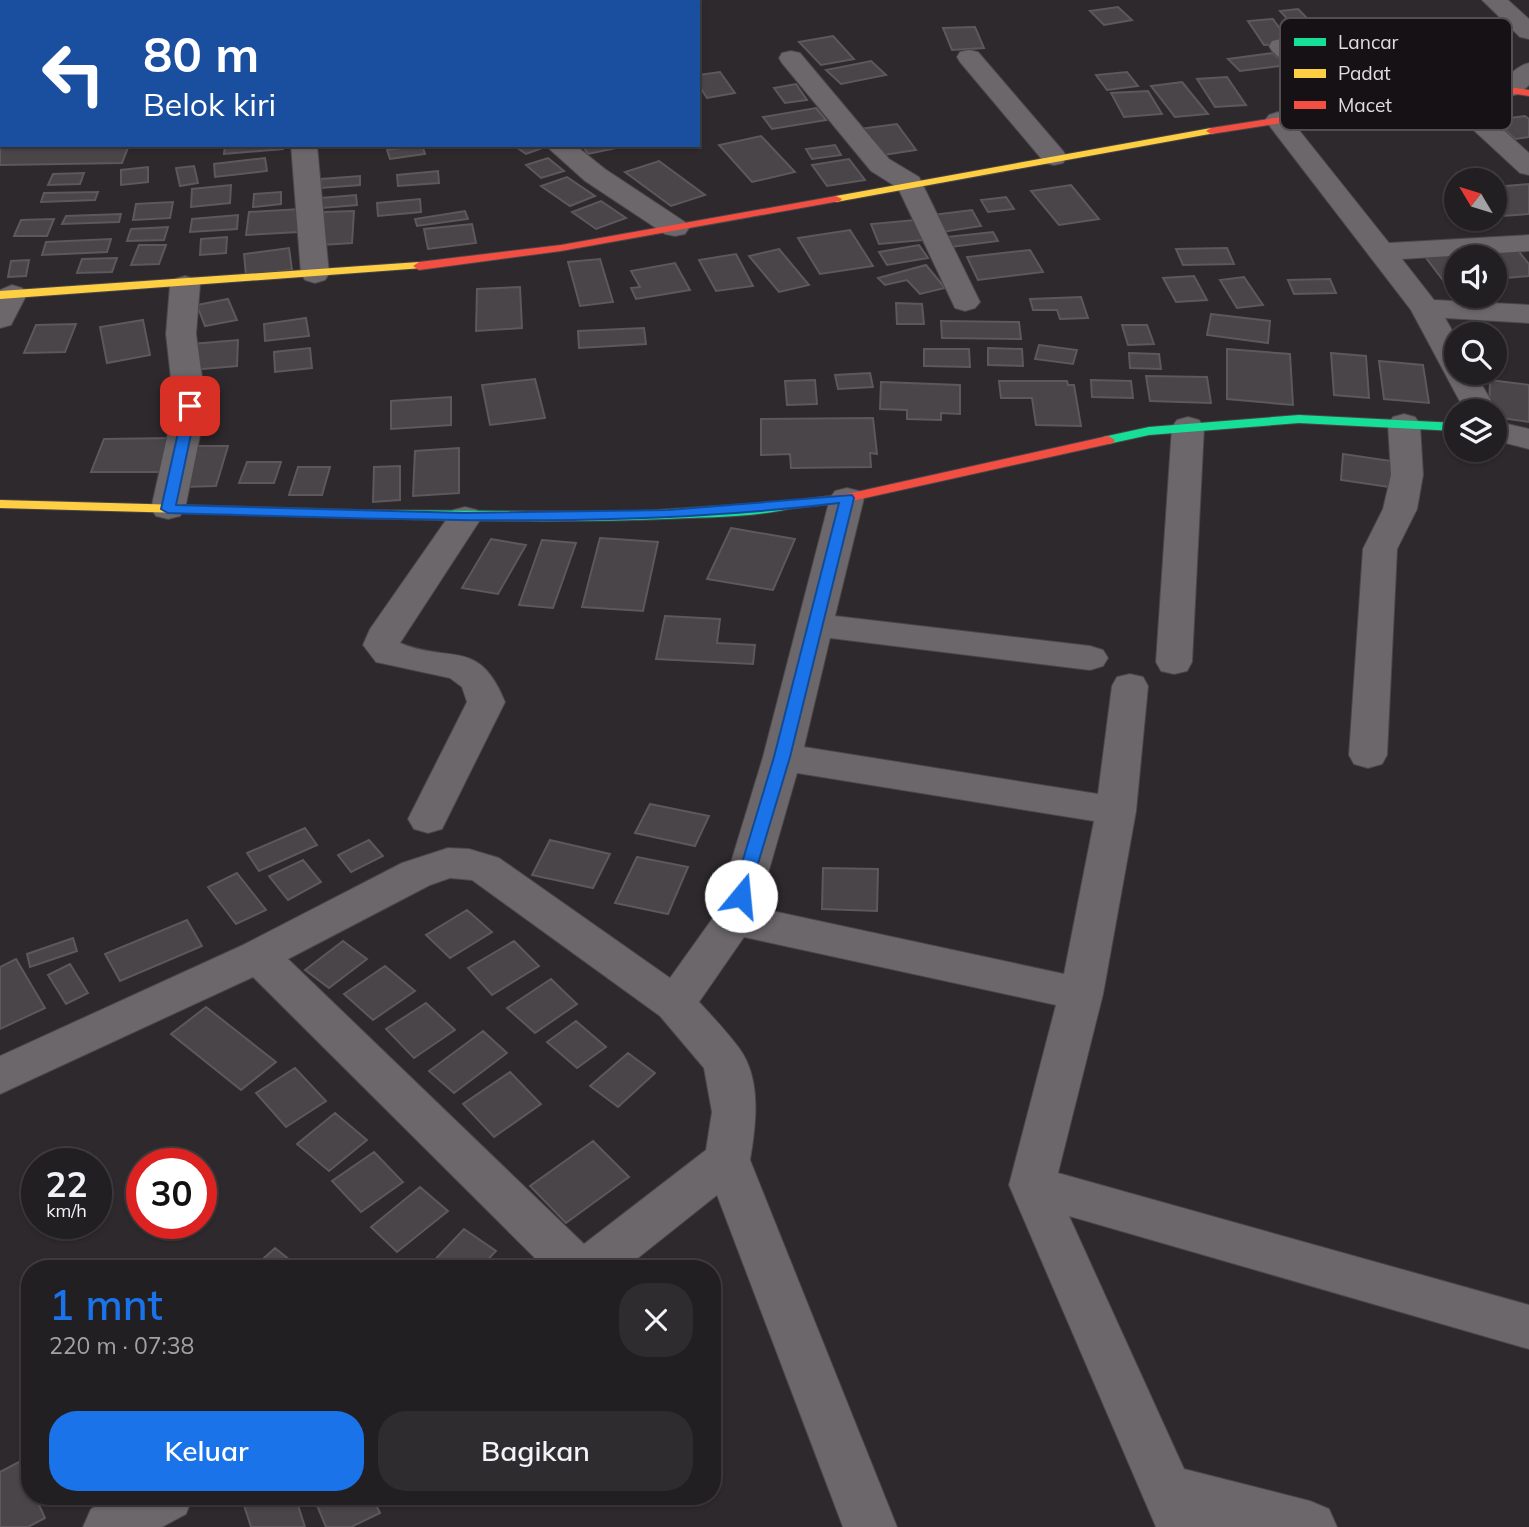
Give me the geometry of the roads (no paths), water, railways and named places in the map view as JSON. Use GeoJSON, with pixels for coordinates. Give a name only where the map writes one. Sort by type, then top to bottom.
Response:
{"type":"FeatureCollection","features":[{"type":"Feature","properties":{"kind":"street"},"geometry":{"type":"LineString","coordinates":[[1494,0],[1529,32]]}},
{"type":"Feature","properties":{"kind":"street"},"geometry":{"type":"LineString","coordinates":[[970,57],[1054,157]]}},
{"type":"Feature","properties":{"kind":"street"},"geometry":{"type":"LineString","coordinates":[[791,58],[880,165],[909,183],[965,302]]}},
{"type":"Feature","properties":{"kind":"street"},"geometry":{"type":"LineString","coordinates":[[1520,91],[1529,71]]}},
{"type":"Feature","properties":{"kind":"street"},"geometry":{"type":"LineString","coordinates":[[4,302],[497,257],[675,228],[1054,157],[1278,120],[1280,123]]}},
{"type":"Feature","properties":{"kind":"street"},"geometry":{"type":"LineString","coordinates":[[1286,130],[1425,308],[1444,343]]}},
{"type":"Feature","properties":{"kind":"street"},"geometry":{"type":"LineString","coordinates":[[1488,130],[1529,167]]}},
{"type":"Feature","properties":{"kind":"street"},"geometry":{"type":"LineString","coordinates":[[304,147],[315,274]]}},
{"type":"Feature","properties":{"kind":"street"},"geometry":{"type":"LineString","coordinates":[[560,147],[595,175],[675,228]]}},
{"type":"Feature","properties":{"kind":"street"},"geometry":{"type":"LineString","coordinates":[[1381,252],[1529,243]]}},
{"type":"Feature","properties":{"kind":"street"},"geometry":{"type":"LineString","coordinates":[[168,509],[190,406],[181,334],[185,285]]}},
{"type":"Feature","properties":{"kind":"street"},"geometry":{"type":"LineString","coordinates":[[1425,308],[1529,314]]}},
{"type":"Feature","properties":{"kind":"street"},"geometry":{"type":"LineString","coordinates":[[0,504],[465,517],[668,514],[751,509],[847,498],[1149,431],[1299,419],[1444,426]]}},
{"type":"Feature","properties":{"kind":"street"},"geometry":{"type":"LineString","coordinates":[[1368,755],[1380,549],[1400,509],[1407,475],[1404,424]]}},
{"type":"Feature","properties":{"kind":"street"},"geometry":{"type":"LineString","coordinates":[[1174,662],[1188,428]]}},
{"type":"Feature","properties":{"kind":"street"},"geometry":{"type":"LineString","coordinates":[[1507,433],[1529,439]]}},
{"type":"Feature","properties":{"kind":"street"},"geometry":{"type":"LineString","coordinates":[[675,1004],[734,919],[782,757],[847,498]]}},
{"type":"Feature","properties":{"kind":"street"},"geometry":{"type":"LineString","coordinates":[[428,819],[486,702],[478,681],[461,668],[389,654],[381,645],[383,637],[465,517]]}},
{"type":"Feature","properties":{"kind":"street"},"geometry":{"type":"LineString","coordinates":[[815,625],[1090,658]]}},
{"type":"Feature","properties":{"kind":"street"},"geometry":{"type":"LineString","coordinates":[[1130,687],[1115,811],[1081,994],[1032,1185],[1174,1508],[1310,1527]]}},
{"type":"Feature","properties":{"kind":"street"},"geometry":{"type":"LineString","coordinates":[[782,757],[1115,811]]}},
{"type":"Feature","properties":{"kind":"street"},"geometry":{"type":"LineString","coordinates":[[0,1076],[258,956],[416,874],[448,863],[485,868],[675,1004],[725,1062],[735,1112],[727,1160],[870,1527]]}},
{"type":"Feature","properties":{"kind":"street"},"geometry":{"type":"LineString","coordinates":[[734,919],[1081,994]]}},
{"type":"Feature","properties":{"kind":"street"},"geometry":{"type":"LineString","coordinates":[[258,956],[569,1260]]}},
{"type":"Feature","properties":{"kind":"street"},"geometry":{"type":"LineString","coordinates":[[599,1260],[727,1160]]}},
{"type":"Feature","properties":{"kind":"street"},"geometry":{"type":"LineString","coordinates":[[1032,1185],[1529,1327]]}},
{"type":"Feature","properties":{"kind":"street"},"geometry":{"type":"LineString","coordinates":[[110,1527],[150,1505]]}}]}
